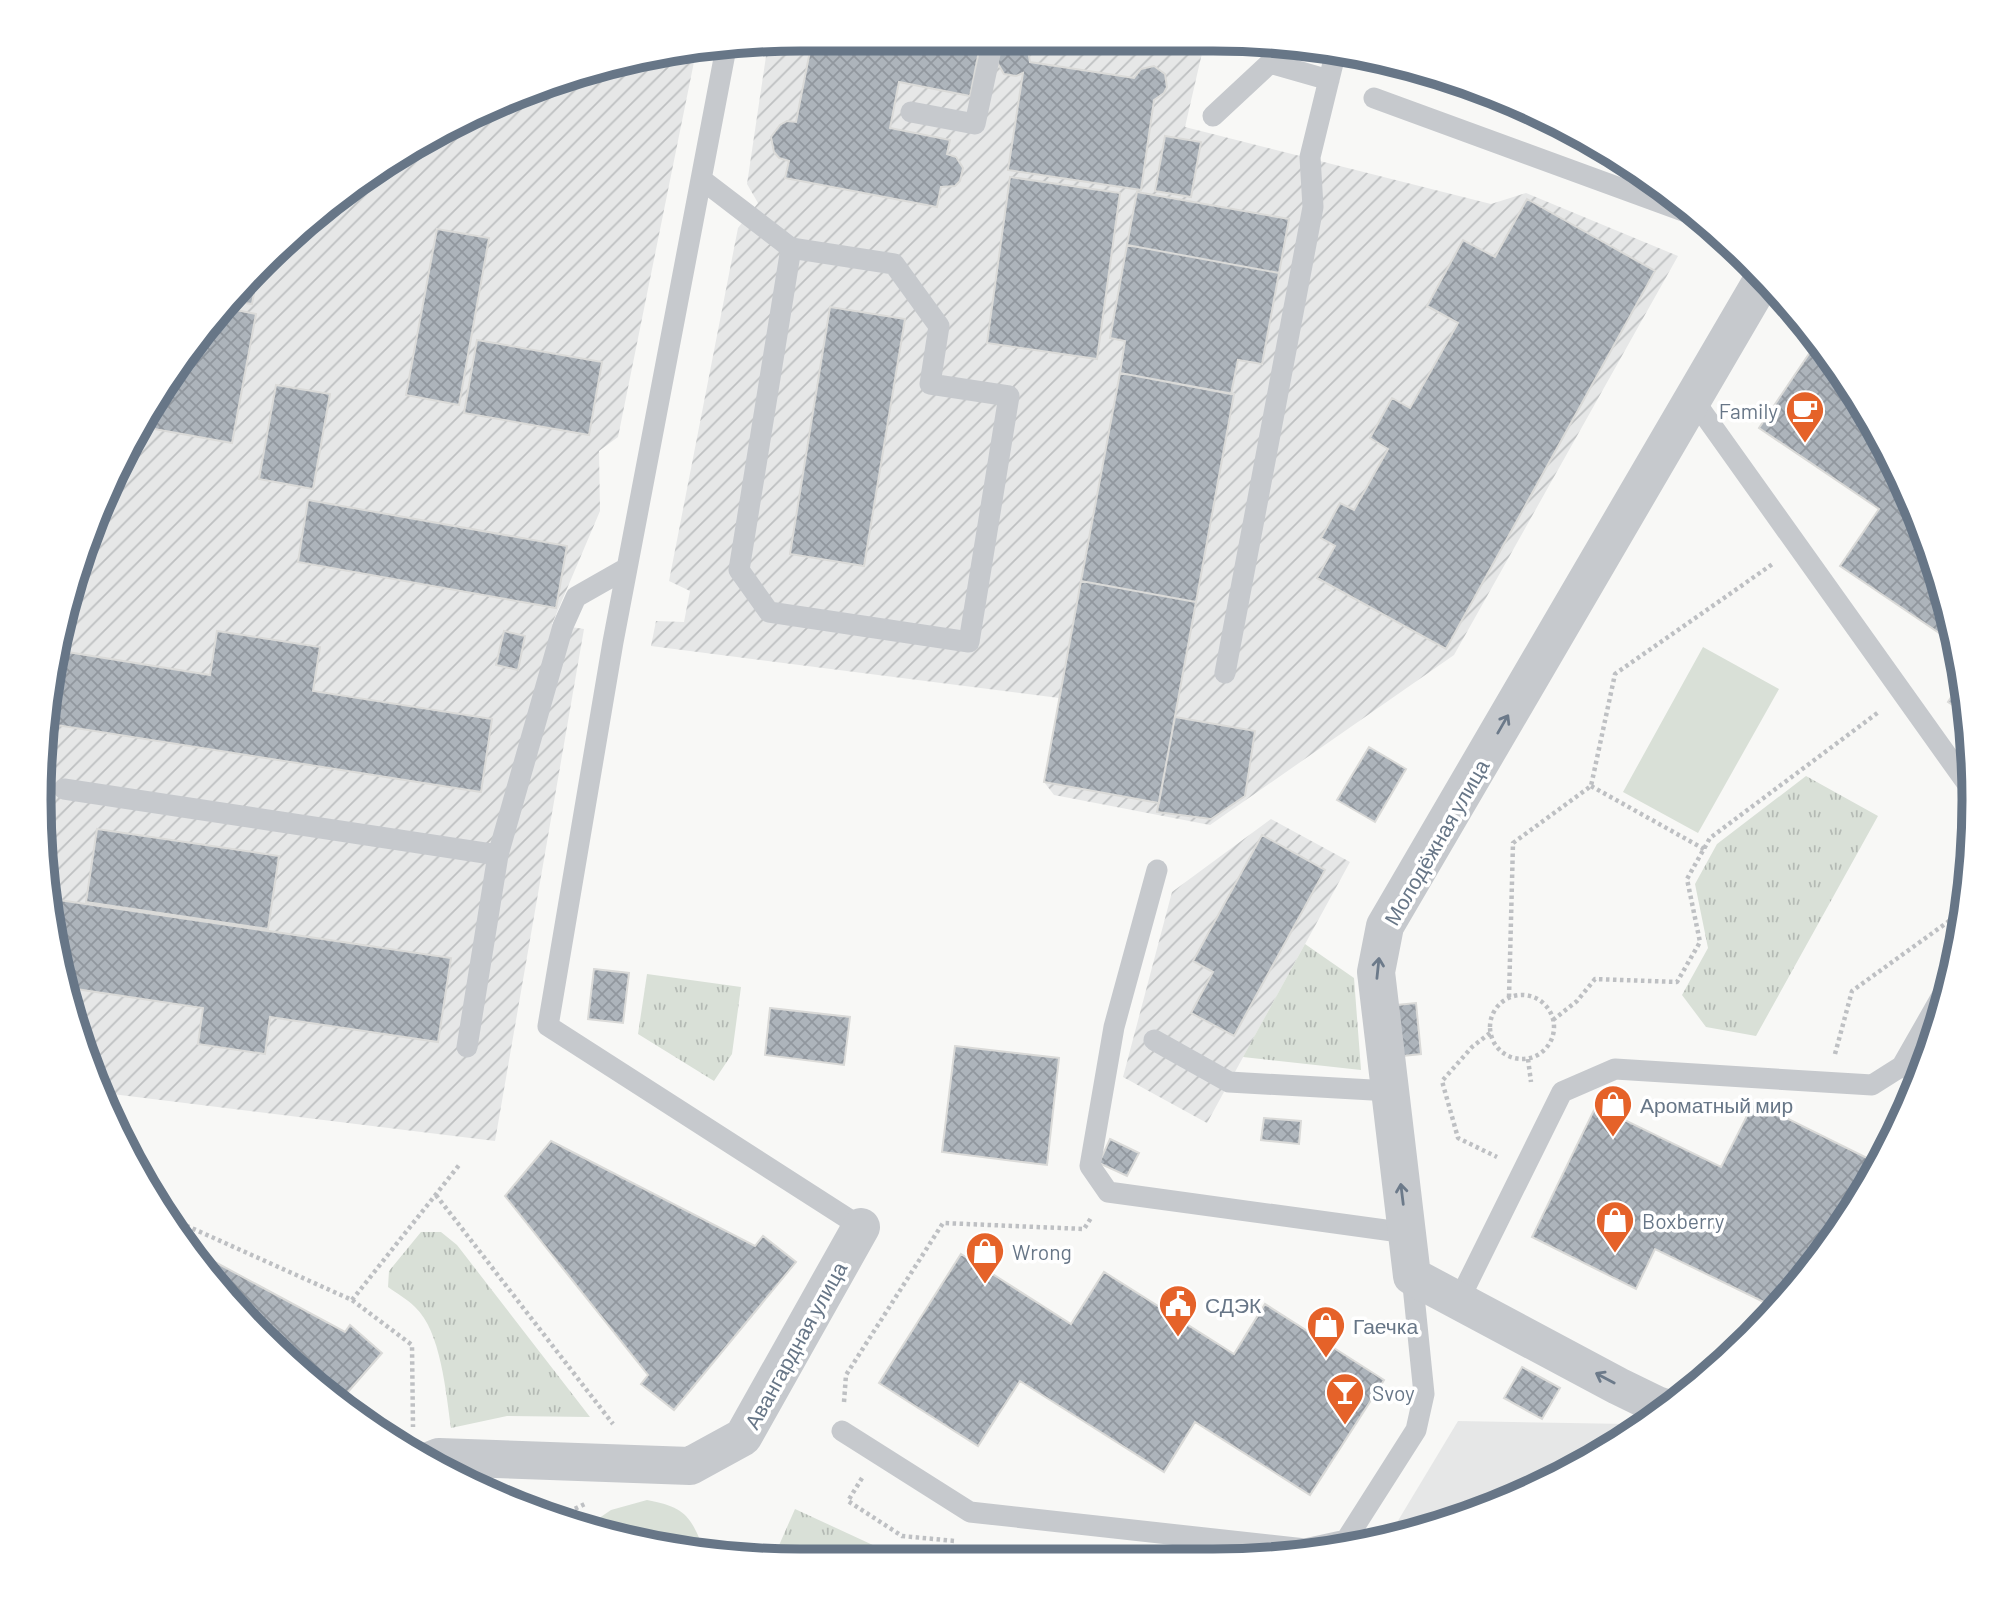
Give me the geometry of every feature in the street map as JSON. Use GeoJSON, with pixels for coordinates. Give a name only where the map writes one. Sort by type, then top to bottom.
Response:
{"type":"FeatureCollection","features":[{"type":"Feature","properties":{"kind":"street","name":"Молодёжная улица"},"geometry":{"type":"LineString","coordinates":[[1412,1276],[1376,972],[1385,926],[1758,286]]}},
{"type":"Feature","properties":{"kind":"street","name":"Авангардная улица"},"geometry":{"type":"LineString","coordinates":[[440,1457],[690,1466],[743,1437],[861,1227]]}},
{"type":"Feature","properties":{"kind":"street"},"geometry":{"type":"LineString","coordinates":[[1412,1276],[1652,1406]]}},
{"type":"Feature","properties":{"kind":"lane"},"geometry":{"type":"LineString","coordinates":[[911,112],[975,124],[991,51]]}},
{"type":"Feature","properties":{"kind":"lane"},"geometry":{"type":"LineString","coordinates":[[725,55],[627,568],[548,1026],[861,1227]]}},
{"type":"Feature","properties":{"kind":"lane"},"geometry":{"type":"LineString","coordinates":[[1225,673],[1313,207],[1310,157],[1334,61]]}},
{"type":"Feature","properties":{"kind":"lane"},"geometry":{"type":"LineString","coordinates":[[1213,117],[1270,63],[1329,80]]}},
{"type":"Feature","properties":{"kind":"lane"},"geometry":{"type":"LineString","coordinates":[[1374,98],[1669,206]]}},
{"type":"Feature","properties":{"kind":"lane"},"geometry":{"type":"LineString","coordinates":[[701,179],[791,248],[894,264],[939,326],[930,384],[1009,396],[969,642],[769,612],[739,570],[791,248]]}},
{"type":"Feature","properties":{"kind":"lane"},"geometry":{"type":"LineString","coordinates":[[1693,399],[1962,776]]}},
{"type":"Feature","properties":{"kind":"lane"},"geometry":{"type":"LineString","coordinates":[[467,1047],[498,855],[563,626],[576,597],[627,568]]}},
{"type":"Feature","properties":{"kind":"lane"},"geometry":{"type":"LineString","coordinates":[[64,789],[498,855]]}},
{"type":"Feature","properties":{"kind":"lane"},"geometry":{"type":"LineString","coordinates":[[1157,870],[1114,1027],[1090,1166],[1108,1192],[1407,1233]]}},
{"type":"Feature","properties":{"kind":"lane"},"geometry":{"type":"LineString","coordinates":[[1154,1040],[1229,1082],[1390,1091]]}},
{"type":"Feature","properties":{"kind":"lane"},"geometry":{"type":"LineString","coordinates":[[1459,1300],[1562,1092],[1615,1069],[1872,1085],[1910,1071]]}},
{"type":"Feature","properties":{"kind":"lane"},"geometry":{"type":"LineString","coordinates":[[1348,1537],[1416,1430],[1424,1394],[1412,1276]]}},
{"type":"Feature","properties":{"kind":"lane"},"geometry":{"type":"LineString","coordinates":[[842,1431],[970,1512],[1280,1546]]}},
{"type":"Feature","properties":{"kind":"path"},"geometry":{"type":"LineString","coordinates":[[1509,998],[1513,844],[1591,786],[1615,674],[1798,546]]}},
{"type":"Feature","properties":{"kind":"path"},"geometry":{"type":"LineString","coordinates":[[1553,1020],[1577,1001],[1595,979],[1677,982],[1700,942],[1687,879],[1710,838],[1903,694]]}},
{"type":"Feature","properties":{"kind":"path"},"geometry":{"type":"LineString","coordinates":[[1591,786],[1704,849]]}},
{"type":"Feature","properties":{"kind":"path"},"geometry":{"type":"LineString","coordinates":[[1827,1082],[1852,991],[1953,919]]}},
{"type":"Feature","properties":{"kind":"path"},"geometry":{"type":"LineString","coordinates":[[1516,995],[1528,995],[1540,1000],[1549,1009],[1553,1020],[1549,1045],[1528,1059],[1515,1059],[1503,1054],[1494,1045],[1490,1033],[1494,1008],[1516,995]]}},
{"type":"Feature","properties":{"kind":"path"},"geometry":{"type":"LineString","coordinates":[[1490,1033],[1472,1047],[1442,1081],[1458,1138],[1524,1170]]}},
{"type":"Feature","properties":{"kind":"path"},"geometry":{"type":"LineString","coordinates":[[352,1300],[460,1164]]}},
{"type":"Feature","properties":{"kind":"path"},"geometry":{"type":"LineString","coordinates":[[842,1431],[846,1375],[943,1223],[1084,1229],[1108,1192]]}},
{"type":"Feature","properties":{"kind":"path"},"geometry":{"type":"LineString","coordinates":[[436,1195],[645,1465]]}},
{"type":"Feature","properties":{"kind":"path"},"geometry":{"type":"LineString","coordinates":[[183,1224],[352,1300],[412,1345],[421,1446]]}},
{"type":"Feature","properties":{"kind":"shaded area"},"geometry":{"type":"Polygon","coordinates":[[[1202,51],[1185,127],[1491,204],[1526,193],[1678,256],[1454,655],[1210,825],[1054,795],[1044,782],[1059,698],[651,646],[656,621],[684,622],[690,591],[669,581],[738,228],[758,203],[747,184],[767,52],[1202,51]]]}},
{"type":"Feature","properties":{"kind":"shaded area"},"geometry":{"type":"Polygon","coordinates":[[[695,58],[618,437],[599,451],[600,511],[552,624],[584,629],[495,1141],[111,1094],[76,994],[57,898],[52,849],[52,751],[65,654],[76,606],[108,513],[151,425],[206,344],[270,270],[344,206],[384,177],[469,128],[513,108],[606,76],[695,58]]]}},
{"type":"Feature","properties":{"kind":"shaded area"},"geometry":{"type":"Polygon","coordinates":[[[1271,819],[1350,862],[1207,1123],[1123,1077],[1172,892],[1271,819]]]}},
{"type":"Feature","properties":{"kind":"shaded area"},"geometry":{"type":"Polygon","coordinates":[[[1458,1421],[1627,1424],[1588,1449],[1500,1492],[1394,1527],[1458,1421]]]}},
{"type":"Feature","properties":{"kind":"green space"},"geometry":{"type":"Polygon","coordinates":[[[1703,647],[1779,689],[1698,833],[1623,792],[1703,647]]]}},
{"type":"Feature","properties":{"kind":"green space"},"geometry":{"type":"Polygon","coordinates":[[[1806,776],[1878,816],[1756,1036],[1706,1027],[1682,995],[1708,948],[1695,884],[1717,844],[1806,776]]]}},
{"type":"Feature","properties":{"kind":"green space"},"geometry":{"type":"Polygon","coordinates":[[[1305,944],[1354,978],[1361,1070],[1243,1057],[1305,944]]]}},
{"type":"Feature","properties":{"kind":"green space"},"geometry":{"type":"Polygon","coordinates":[[[647,974],[741,987],[732,1054],[714,1081],[638,1034],[647,974]]]}},
{"type":"Feature","properties":{"kind":"green space"},"geometry":{"type":"Polygon","coordinates":[[[421,1232],[441,1232],[457,1245],[590,1417],[507,1416],[451,1428],[441,1363],[431,1331],[415,1307],[388,1287],[389,1271],[421,1232]]]}},
{"type":"Feature","properties":{"kind":"green space"},"geometry":{"type":"Polygon","coordinates":[[[647,1500],[671,1506],[691,1522],[701,1543],[595,1521],[611,1510],[647,1500]]]}},
{"type":"Feature","properties":{"kind":"green space"},"geometry":{"type":"Polygon","coordinates":[[[795,1509],[875,1546],[874,1549],[778,1549],[795,1509]]]}},
{"type":"Feature","properties":{"kind":"building"},"geometry":{"type":"Polygon","coordinates":[[[810,51],[979,51],[970,96],[899,82],[890,128],[950,140],[947,154],[956,157],[963,168],[960,181],[955,186],[941,187],[937,207],[785,178],[789,161],[779,158],[774,152],[771,137],[780,125],[787,121],[796,122],[810,51]]]}},
{"type":"Feature","properties":{"kind":"building"},"geometry":{"type":"Polygon","coordinates":[[[999,51],[1028,51],[1030,62],[1134,78],[1141,69],[1154,66],[1165,74],[1167,87],[1164,93],[1154,100],[1141,190],[1008,170],[1023,73],[1016,76],[1004,74],[997,62],[999,51]]]}},
{"type":"Feature","properties":{"kind":"building"},"geometry":{"type":"Polygon","coordinates":[[[1165,136],[1201,142],[1191,197],[1155,191],[1165,136]]]}},
{"type":"Feature","properties":{"kind":"building"},"geometry":{"type":"Polygon","coordinates":[[[1010,177],[1120,193],[1097,359],[987,343],[1010,177]]]}},
{"type":"Feature","properties":{"kind":"building"},"geometry":{"type":"Polygon","coordinates":[[[1137,192],[1289,219],[1279,273],[1127,245],[1137,192]]]}},
{"type":"Feature","properties":{"kind":"building"},"geometry":{"type":"Polygon","coordinates":[[[1527,199],[1655,271],[1446,649],[1317,578],[1335,546],[1321,538],[1340,503],[1354,510],[1388,449],[1370,438],[1392,398],[1410,408],[1458,323],[1427,306],[1463,240],[1495,257],[1527,199]]]}},
{"type":"Feature","properties":{"kind":"building"},"geometry":{"type":"Polygon","coordinates":[[[437,229],[489,238],[459,405],[406,395],[437,229]]]}},
{"type":"Feature","properties":{"kind":"building"},"geometry":{"type":"Polygon","coordinates":[[[1127,245],[1279,273],[1262,364],[1238,360],[1231,394],[1120,373],[1125,341],[1110,338],[1127,245]]]}},
{"type":"Feature","properties":{"kind":"building"},"geometry":{"type":"Polygon","coordinates":[[[255,286],[252,304],[240,302],[255,286]]]}},
{"type":"Feature","properties":{"kind":"building"},"geometry":{"type":"Polygon","coordinates":[[[830,307],[905,319],[864,566],[790,554],[830,307]]]}},
{"type":"Feature","properties":{"kind":"building"},"geometry":{"type":"Polygon","coordinates":[[[234,310],[256,314],[232,443],[149,428],[177,384],[234,310]]]}},
{"type":"Feature","properties":{"kind":"building"},"geometry":{"type":"Polygon","coordinates":[[[477,340],[602,362],[589,435],[464,413],[477,340]]]}},
{"type":"Feature","properties":{"kind":"building"},"geometry":{"type":"Polygon","coordinates":[[[1811,350],[1862,425],[1885,469],[1922,559],[1944,636],[1840,566],[1879,509],[1759,428],[1811,350]]]}},
{"type":"Feature","properties":{"kind":"building"},"geometry":{"type":"Polygon","coordinates":[[[1120,373],[1234,394],[1196,602],[1081,581],[1120,373]]]}},
{"type":"Feature","properties":{"kind":"building"},"geometry":{"type":"Polygon","coordinates":[[[276,385],[330,394],[313,489],[259,479],[276,385]]]}},
{"type":"Feature","properties":{"kind":"building"},"geometry":{"type":"Polygon","coordinates":[[[308,500],[567,546],[556,608],[298,562],[308,500]]]}},
{"type":"Feature","properties":{"kind":"building"},"geometry":{"type":"Polygon","coordinates":[[[1081,581],[1196,602],[1159,803],[1044,782],[1081,581]]]}},
{"type":"Feature","properties":{"kind":"building"},"geometry":{"type":"Polygon","coordinates":[[[217,631],[320,647],[313,691],[492,719],[481,792],[55,725],[66,652],[210,675],[217,631]]]}},
{"type":"Feature","properties":{"kind":"building"},"geometry":{"type":"Polygon","coordinates":[[[504,631],[525,636],[518,670],[496,665],[504,631]]]}},
{"type":"Feature","properties":{"kind":"building"},"geometry":{"type":"Polygon","coordinates":[[[1954,692],[1957,708],[1948,702],[1954,692]]]}},
{"type":"Feature","properties":{"kind":"building"},"geometry":{"type":"Polygon","coordinates":[[[1175,717],[1255,731],[1245,796],[1211,819],[1157,812],[1175,717]]]}},
{"type":"Feature","properties":{"kind":"building"},"geometry":{"type":"Polygon","coordinates":[[[1369,747],[1406,769],[1375,822],[1337,800],[1369,747]]]}},
{"type":"Feature","properties":{"kind":"building"},"geometry":{"type":"Polygon","coordinates":[[[97,829],[279,856],[268,929],[86,902],[97,829]]]}},
{"type":"Feature","properties":{"kind":"building"},"geometry":{"type":"Polygon","coordinates":[[[1262,835],[1325,870],[1234,1036],[1191,1013],[1213,972],[1193,961],[1262,835]]]}},
{"type":"Feature","properties":{"kind":"building"},"geometry":{"type":"Polygon","coordinates":[[[57,900],[451,958],[438,1042],[270,1017],[265,1054],[198,1044],[203,1008],[75,989],[57,900]]]}},
{"type":"Feature","properties":{"kind":"building"},"geometry":{"type":"Polygon","coordinates":[[[594,969],[629,973],[623,1023],[588,1019],[594,969]]]}},
{"type":"Feature","properties":{"kind":"building"},"geometry":{"type":"Polygon","coordinates":[[[1416,1003],[1421,1054],[1403,1056],[1397,1005],[1416,1003]]]}},
{"type":"Feature","properties":{"kind":"building"},"geometry":{"type":"Polygon","coordinates":[[[770,1008],[850,1017],[844,1065],[765,1055],[770,1008]]]}},
{"type":"Feature","properties":{"kind":"building"},"geometry":{"type":"Polygon","coordinates":[[[955,1046],[1059,1058],[1047,1165],[942,1152],[955,1046]]]}},
{"type":"Feature","properties":{"kind":"building"},"geometry":{"type":"Polygon","coordinates":[[[1754,1102],[1870,1160],[1836,1216],[1767,1304],[1655,1249],[1636,1289],[1532,1237],[1596,1106],[1721,1167],[1754,1102]]]}},
{"type":"Feature","properties":{"kind":"building"},"geometry":{"type":"Polygon","coordinates":[[[1264,1118],[1301,1121],[1299,1144],[1261,1140],[1264,1118]]]}},
{"type":"Feature","properties":{"kind":"building"},"geometry":{"type":"Polygon","coordinates":[[[1110,1139],[1139,1153],[1127,1176],[1099,1163],[1110,1139]]]}},
{"type":"Feature","properties":{"kind":"building"},"geometry":{"type":"Polygon","coordinates":[[[551,1141],[755,1246],[763,1236],[796,1262],[674,1410],[641,1384],[648,1375],[505,1196],[551,1141]]]}},
{"type":"Feature","properties":{"kind":"building"},"geometry":{"type":"Polygon","coordinates":[[[961,1254],[1071,1324],[1104,1272],[1234,1354],[1265,1304],[1384,1380],[1310,1495],[1195,1422],[1164,1472],[1020,1381],[978,1446],[879,1383],[961,1254]]]}},
{"type":"Feature","properties":{"kind":"building"},"geometry":{"type":"Polygon","coordinates":[[[208,1258],[345,1332],[350,1325],[382,1353],[345,1395],[270,1330],[208,1258]]]}},
{"type":"Feature","properties":{"kind":"building"},"geometry":{"type":"Polygon","coordinates":[[[1522,1367],[1560,1388],[1542,1419],[1504,1398],[1522,1367]]]}},
{"type":"Feature","properties":{"kind":"place","name":"Family"},"geometry":{"type":"Point","coordinates":[1805,444]}},
{"type":"Feature","properties":{"kind":"place","name":"Ароматный мир"},"geometry":{"type":"Point","coordinates":[1613,1138]}},
{"type":"Feature","properties":{"kind":"place","name":"Boxberry"},"geometry":{"type":"Point","coordinates":[1615,1254]}},
{"type":"Feature","properties":{"kind":"place","name":"Wrong"},"geometry":{"type":"Point","coordinates":[985,1285]}},
{"type":"Feature","properties":{"kind":"place","name":"СДЭК"},"geometry":{"type":"Point","coordinates":[1178,1338]}},
{"type":"Feature","properties":{"kind":"place","name":"Гаечка"},"geometry":{"type":"Point","coordinates":[1326,1359]}},
{"type":"Feature","properties":{"kind":"place","name":"Svoy"},"geometry":{"type":"Point","coordinates":[1345,1426]}}]}
